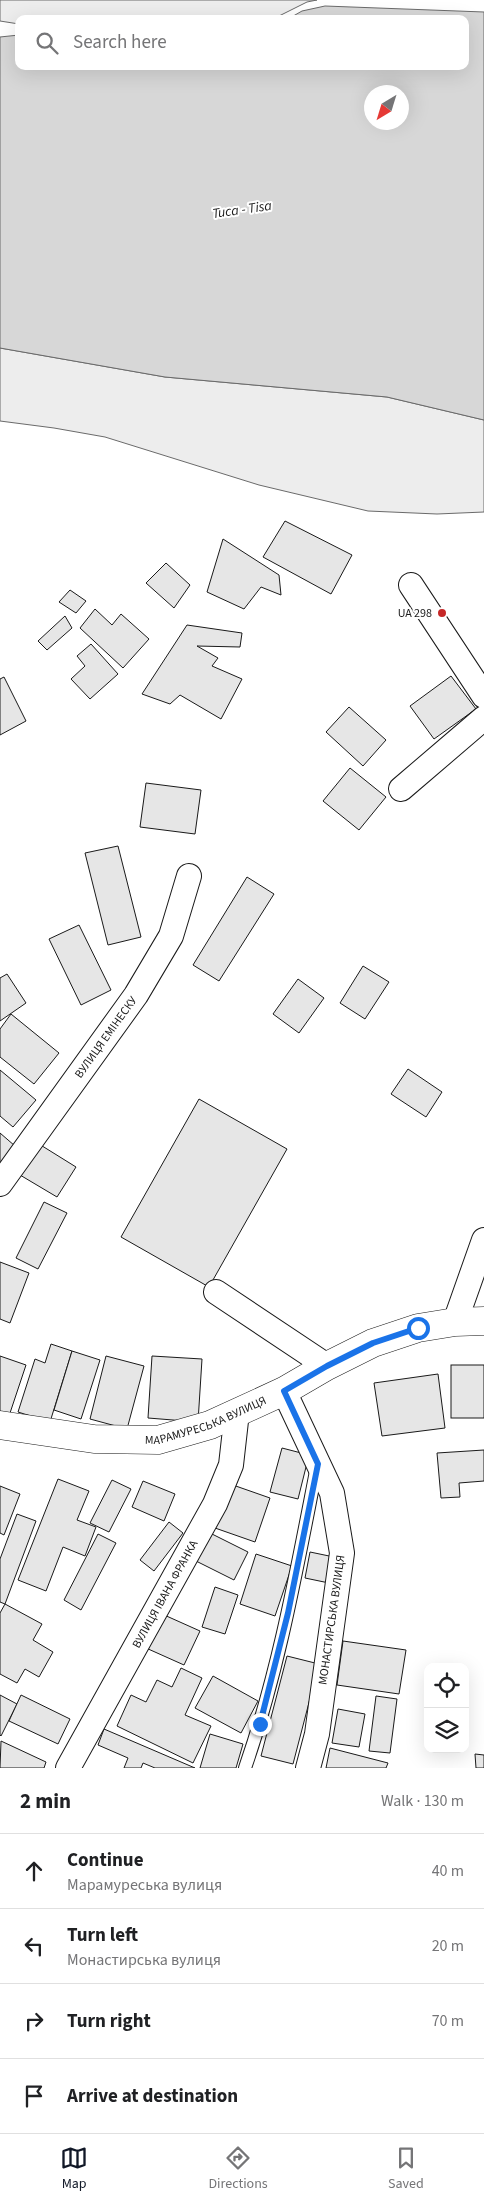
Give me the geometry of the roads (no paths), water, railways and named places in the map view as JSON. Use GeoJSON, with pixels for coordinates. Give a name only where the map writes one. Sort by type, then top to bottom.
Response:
{"type":"FeatureCollection","features":[{"type":"Feature","properties":{"kind":"main road","name":"МАРАМУРЕСЬКА ВУЛИЦЯ"},"geometry":{"type":"LineString","coordinates":[[0,1425],[94,1439],[158,1440],[210,1425],[284,1391],[327,1366],[373,1343],[418,1328],[454,1322],[484,1322]]}},
{"type":"Feature","properties":{"kind":"street"},"geometry":{"type":"LineString","coordinates":[[411,585],[484,696]]}},
{"type":"Feature","properties":{"kind":"street"},"geometry":{"type":"LineString","coordinates":[[401,789],[484,718]]}},
{"type":"Feature","properties":{"kind":"street","name":"ВУЛИЦЯ ЕМІНЕСКУ"},"geometry":{"type":"LineString","coordinates":[[0,1184],[136,996],[170,936],[188,876]]}},
{"type":"Feature","properties":{"kind":"street"},"geometry":{"type":"LineString","coordinates":[[454,1322],[484,1240]]}},
{"type":"Feature","properties":{"kind":"street"},"geometry":{"type":"LineString","coordinates":[[216,1292],[327,1366]]}},
{"type":"Feature","properties":{"kind":"street","name":"МОНАСТИРСЬКА ВУЛИЦЯ"},"geometry":{"type":"LineString","coordinates":[[284,1391],[332,1493],[342,1553],[317,1734],[308,1768]]}},
{"type":"Feature","properties":{"kind":"street","name":"ВУЛИЦЯ ІВАНА ФРАНКА"},"geometry":{"type":"LineString","coordinates":[[68,1768],[215,1504],[232,1465],[237,1412]]}},
{"type":"Feature","properties":{"kind":"lane"},"geometry":{"type":"LineString","coordinates":[[245,1768],[260,1724],[288,1613],[318,1464]]}},
{"type":"Feature","properties":{"kind":"water","name":"Тиса - Tisa"},"geometry":{"type":"Polygon","coordinates":[[[325,6],[484,12],[484,420],[387,397],[165,377],[0,348],[0,37],[15,35],[15,70],[469,70],[469,15],[295,15],[302,11],[325,6]]]}},
{"type":"Feature","properties":{"kind":"place","name":"UA 298"},"geometry":{"type":"Point","coordinates":[442,613]}}]}
